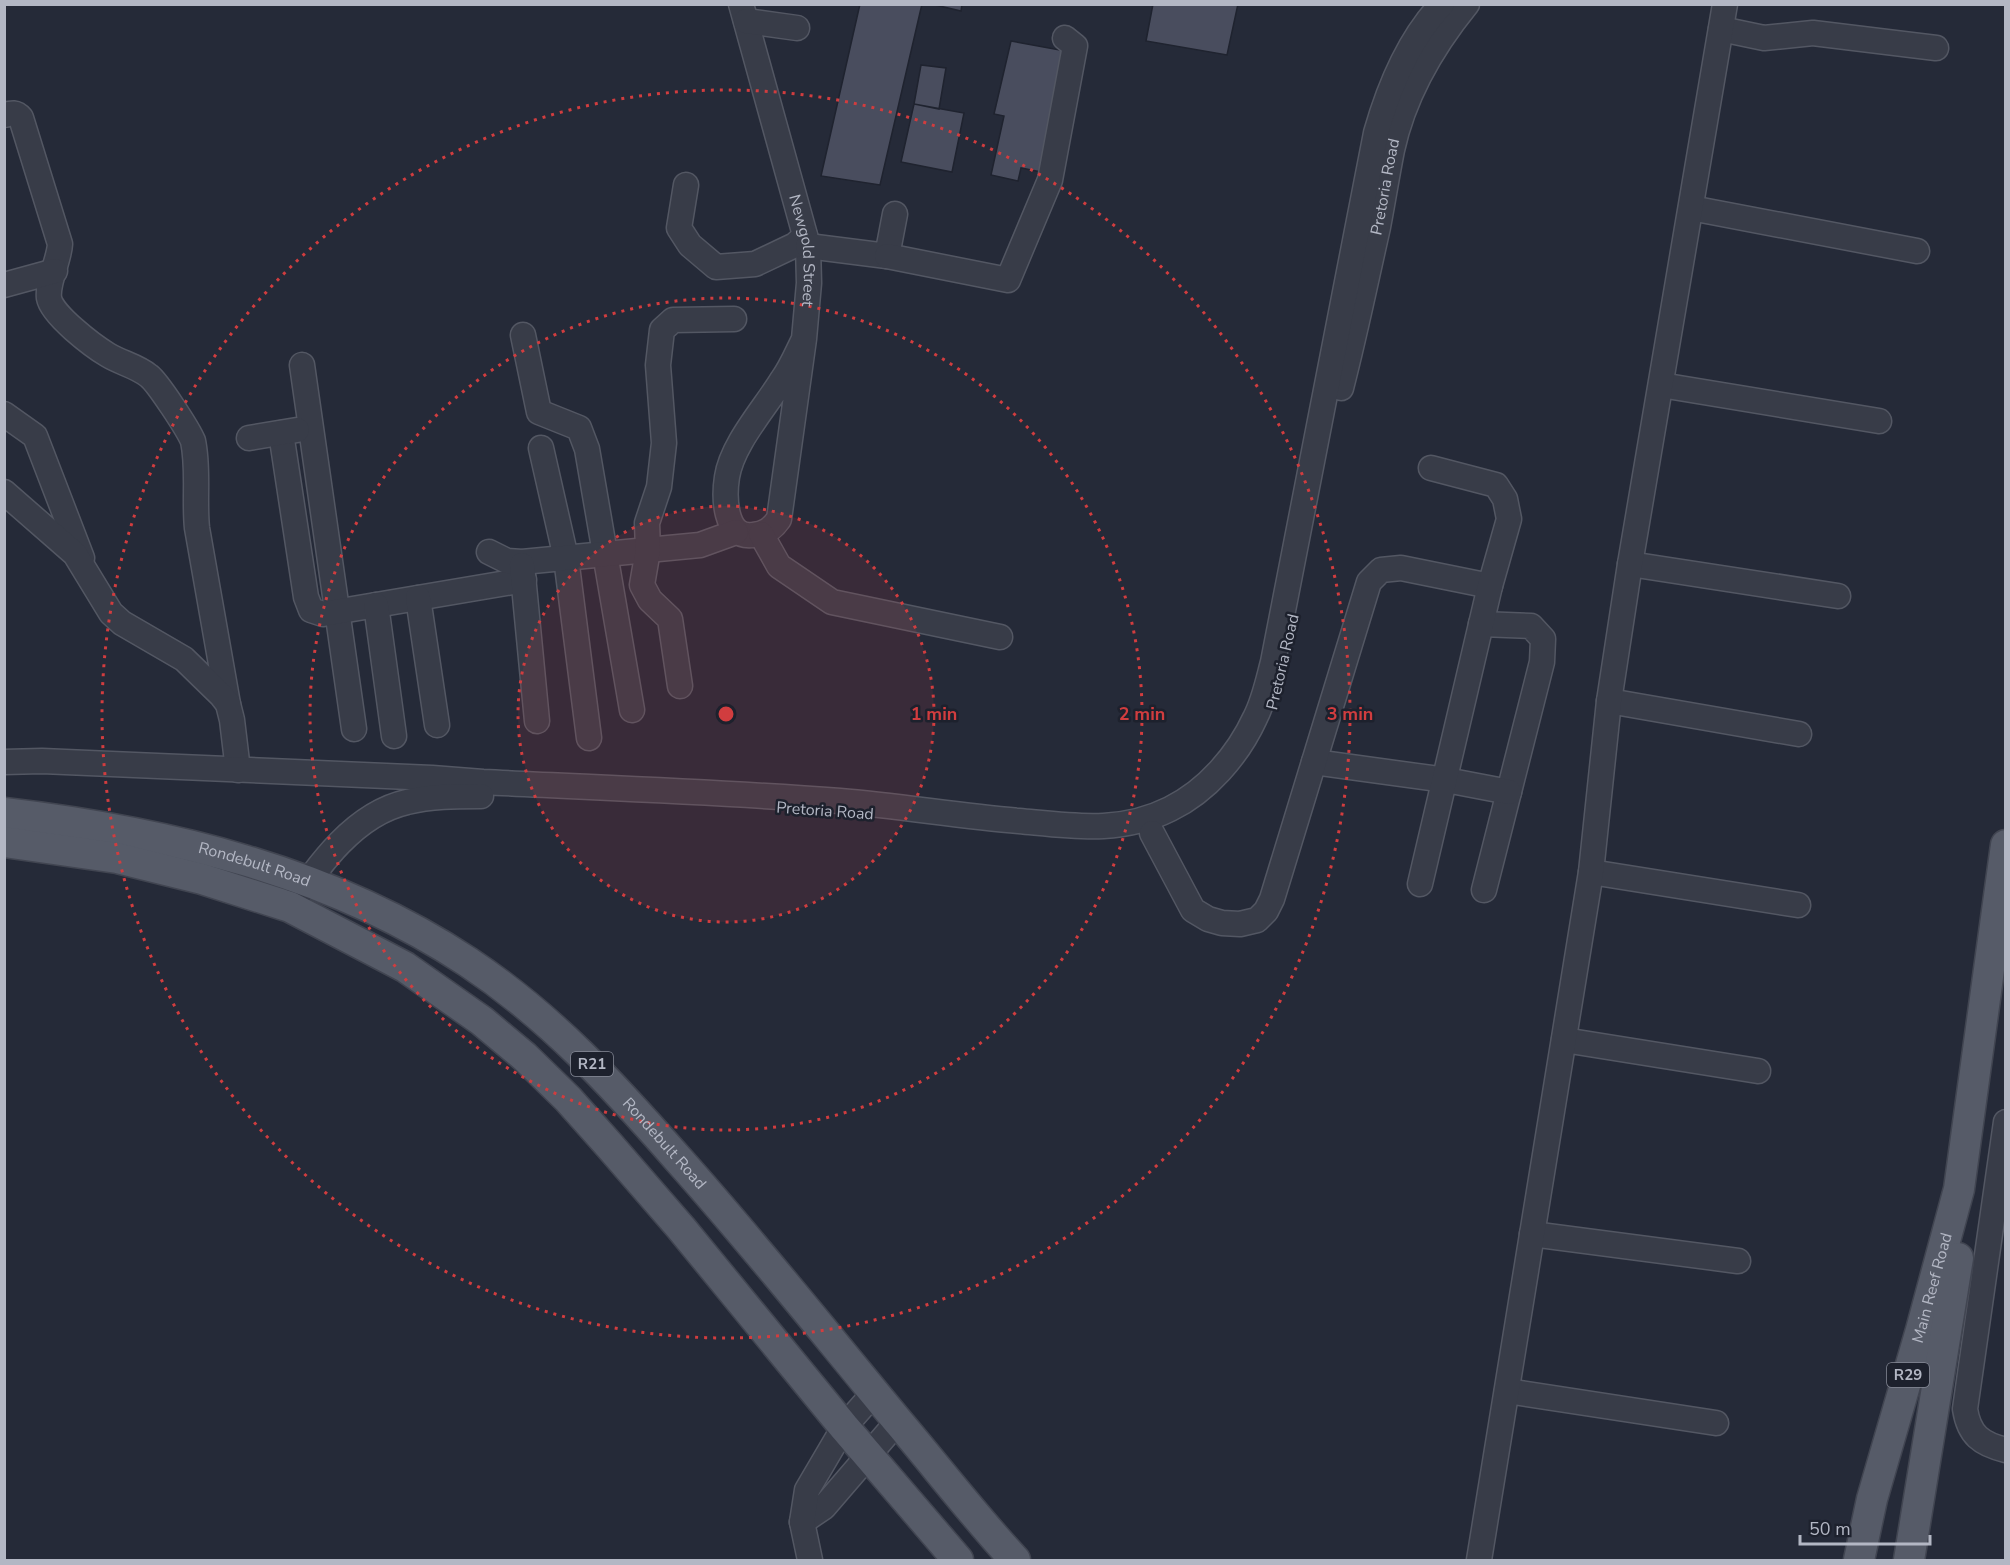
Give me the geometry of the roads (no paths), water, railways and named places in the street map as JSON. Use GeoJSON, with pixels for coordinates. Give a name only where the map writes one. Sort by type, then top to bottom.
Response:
{"type":"FeatureCollection","features":[{"type":"Feature","properties":{"kind":"main road","name":"Rondebult Road"},"geometry":{"type":"LineString","coordinates":[[4,813],[151,836],[250,861],[309,880],[381,913],[468,962],[519,998],[575,1047],[613,1085],[710,1194],[874,1393],[1016,1560]]}},
{"type":"Feature","properties":{"kind":"main road","name":"Rondebult Road"},"geometry":{"type":"LineString","coordinates":[[4,842],[117,858],[202,879],[290,907],[405,967],[482,1021],[525,1057],[568,1099],[624,1162],[844,1427],[958,1560]]}},
{"type":"Feature","properties":{"kind":"main road","name":"Main Reef Road"},"geometry":{"type":"LineString","coordinates":[[1859,1560],[1872,1499],[1959,1189],[2006,845]]}},
{"type":"Feature","properties":{"kind":"main road","name":"Main Reef Road"},"geometry":{"type":"LineString","coordinates":[[1909,1560],[1956,1273],[1961,1232],[1959,1189]]}},
{"type":"Feature","properties":{"kind":"street","name":"Pretoria Road"},"geometry":{"type":"LineString","coordinates":[[515,790],[710,799],[848,802],[1100,828],[1174,816],[1211,802],[1238,775],[1259,743],[1280,687],[1330,433],[1357,326],[1393,148],[1391,120],[1386,99],[1404,59],[1432,15],[1442,4]]}},
{"type":"Feature","properties":{"kind":"street","name":"Pretoria Road"},"geometry":{"type":"LineString","coordinates":[[1391,120],[1406,104],[1425,64],[1441,38],[1467,4]]}},
{"type":"Feature","properties":{"kind":"street"},"geometry":{"type":"LineString","coordinates":[[1479,1560],[1591,872],[1609,701],[1630,564],[1725,4]]}},
{"type":"Feature","properties":{"kind":"street"},"geometry":{"type":"LineString","coordinates":[[743,13],[797,28]]}},
{"type":"Feature","properties":{"kind":"street","name":"Newgold Street"},"geometry":{"type":"LineString","coordinates":[[743,13],[806,241],[809,283],[783,502],[779,519],[772,528],[761,534]]}},
{"type":"Feature","properties":{"kind":"street"},"geometry":{"type":"LineString","coordinates":[[1721,29],[1764,38],[1813,33],[1936,48]]}},
{"type":"Feature","properties":{"kind":"street"},"geometry":{"type":"LineString","coordinates":[[686,185],[679,228],[690,245],[716,267],[755,264],[806,241],[1008,280],[1050,180],[1075,46],[1065,38]]}},
{"type":"Feature","properties":{"kind":"street"},"geometry":{"type":"LineString","coordinates":[[4,115],[13,113],[21,118],[60,244],[49,291],[50,300],[56,311],[86,339],[108,355],[148,375],[156,382],[193,441],[197,528],[238,770]]}},
{"type":"Feature","properties":{"kind":"street"},"geometry":{"type":"LineString","coordinates":[[1691,208],[1917,251]]}},
{"type":"Feature","properties":{"kind":"street"},"geometry":{"type":"LineString","coordinates":[[887,256],[895,214]]}},
{"type":"Feature","properties":{"kind":"street"},"geometry":{"type":"LineString","coordinates":[[4,285],[55,271]]}},
{"type":"Feature","properties":{"kind":"street"},"geometry":{"type":"LineString","coordinates":[[680,686],[670,619],[650,600],[642,585],[648,550],[647,523],[659,487],[664,442],[658,365],[662,330],[673,320],[734,319]]}},
{"type":"Feature","properties":{"kind":"street"},"geometry":{"type":"LineString","coordinates":[[523,334],[538,412],[579,428],[587,449],[632,710]]}},
{"type":"Feature","properties":{"kind":"street"},"geometry":{"type":"LineString","coordinates":[[736,532],[729,519],[727,497],[728,476],[735,453],[784,378],[804,339]]}},
{"type":"Feature","properties":{"kind":"street"},"geometry":{"type":"LineString","coordinates":[[302,365],[354,729]]}},
{"type":"Feature","properties":{"kind":"street"},"geometry":{"type":"LineString","coordinates":[[1661,385],[1879,421]]}},
{"type":"Feature","properties":{"kind":"street"},"geometry":{"type":"LineString","coordinates":[[4,414],[35,436],[88,573],[111,613],[122,623],[184,659],[222,695],[228,704]]}},
{"type":"Feature","properties":{"kind":"street"},"geometry":{"type":"LineString","coordinates":[[249,438],[311,428]]}},
{"type":"Feature","properties":{"kind":"street"},"geometry":{"type":"LineString","coordinates":[[281,433],[306,597],[311,610],[323,614],[418,598],[566,558],[700,545],[736,532],[747,536],[761,534],[779,566],[832,602],[1000,636]]}},
{"type":"Feature","properties":{"kind":"street"},"geometry":{"type":"LineString","coordinates":[[541,448],[566,558],[589,738]]}},
{"type":"Feature","properties":{"kind":"street"},"geometry":{"type":"LineString","coordinates":[[1420,884],[1490,586],[1509,519],[1505,499],[1496,485],[1431,468]]}},
{"type":"Feature","properties":{"kind":"street"},"geometry":{"type":"LineString","coordinates":[[4,492],[75,554],[88,573]]}},
{"type":"Feature","properties":{"kind":"street"},"geometry":{"type":"LineString","coordinates":[[489,552],[523,571]]}},
{"type":"Feature","properties":{"kind":"street"},"geometry":{"type":"LineString","coordinates":[[1630,564],[1838,596]]}},
{"type":"Feature","properties":{"kind":"street"},"geometry":{"type":"LineString","coordinates":[[1152,834],[1193,910],[1208,919],[1222,923],[1240,924],[1257,920],[1266,911],[1272,899],[1369,582],[1381,570],[1401,568],[1490,586]]}},
{"type":"Feature","properties":{"kind":"street"},"geometry":{"type":"LineString","coordinates":[[523,571],[537,722]]}},
{"type":"Feature","properties":{"kind":"street"},"geometry":{"type":"LineString","coordinates":[[418,598],[437,725]]}},
{"type":"Feature","properties":{"kind":"street"},"geometry":{"type":"LineString","coordinates":[[376,605],[394,736]]}},
{"type":"Feature","properties":{"kind":"street"},"geometry":{"type":"LineString","coordinates":[[1481,624],[1531,626],[1543,639],[1542,662],[1484,890]]}},
{"type":"Feature","properties":{"kind":"street"},"geometry":{"type":"LineString","coordinates":[[1609,701],[1799,734]]}},
{"type":"Feature","properties":{"kind":"street"},"geometry":{"type":"LineString","coordinates":[[4,762],[42,761],[432,778],[515,790]]}},
{"type":"Feature","properties":{"kind":"street"},"geometry":{"type":"LineString","coordinates":[[1314,762],[1446,780],[1509,792]]}},
{"type":"Feature","properties":{"kind":"street"},"geometry":{"type":"LineString","coordinates":[[290,907],[335,848],[355,829],[379,812],[406,802],[442,796],[515,790]]}},
{"type":"Feature","properties":{"kind":"street","name":"Pretoria Road"},"geometry":{"type":"LineString","coordinates":[[710,799],[900,817],[1041,839],[1078,842],[1113,842],[1152,834],[1174,816]]}},
{"type":"Feature","properties":{"kind":"street"},"geometry":{"type":"LineString","coordinates":[[1591,872],[1798,905]]}},
{"type":"Feature","properties":{"kind":"street"},"geometry":{"type":"LineString","coordinates":[[1564,1040],[1758,1071]]}},
{"type":"Feature","properties":{"kind":"street"},"geometry":{"type":"LineString","coordinates":[[2004,1453],[1973,1434],[1967,1422],[1965,1410],[2006,1122]]}},
{"type":"Feature","properties":{"kind":"street"},"geometry":{"type":"LineString","coordinates":[[1532,1234],[1737,1261]]}},
{"type":"Feature","properties":{"kind":"street"},"geometry":{"type":"LineString","coordinates":[[1507,1391],[1716,1423]]}},
{"type":"Feature","properties":{"kind":"street"},"geometry":{"type":"LineString","coordinates":[[810,1560],[802,1522],[807,1490],[844,1427],[874,1393]]}},
{"type":"Feature","properties":{"kind":"street"},"geometry":{"type":"LineString","coordinates":[[802,1522],[824,1507],[898,1421]]}}]}
